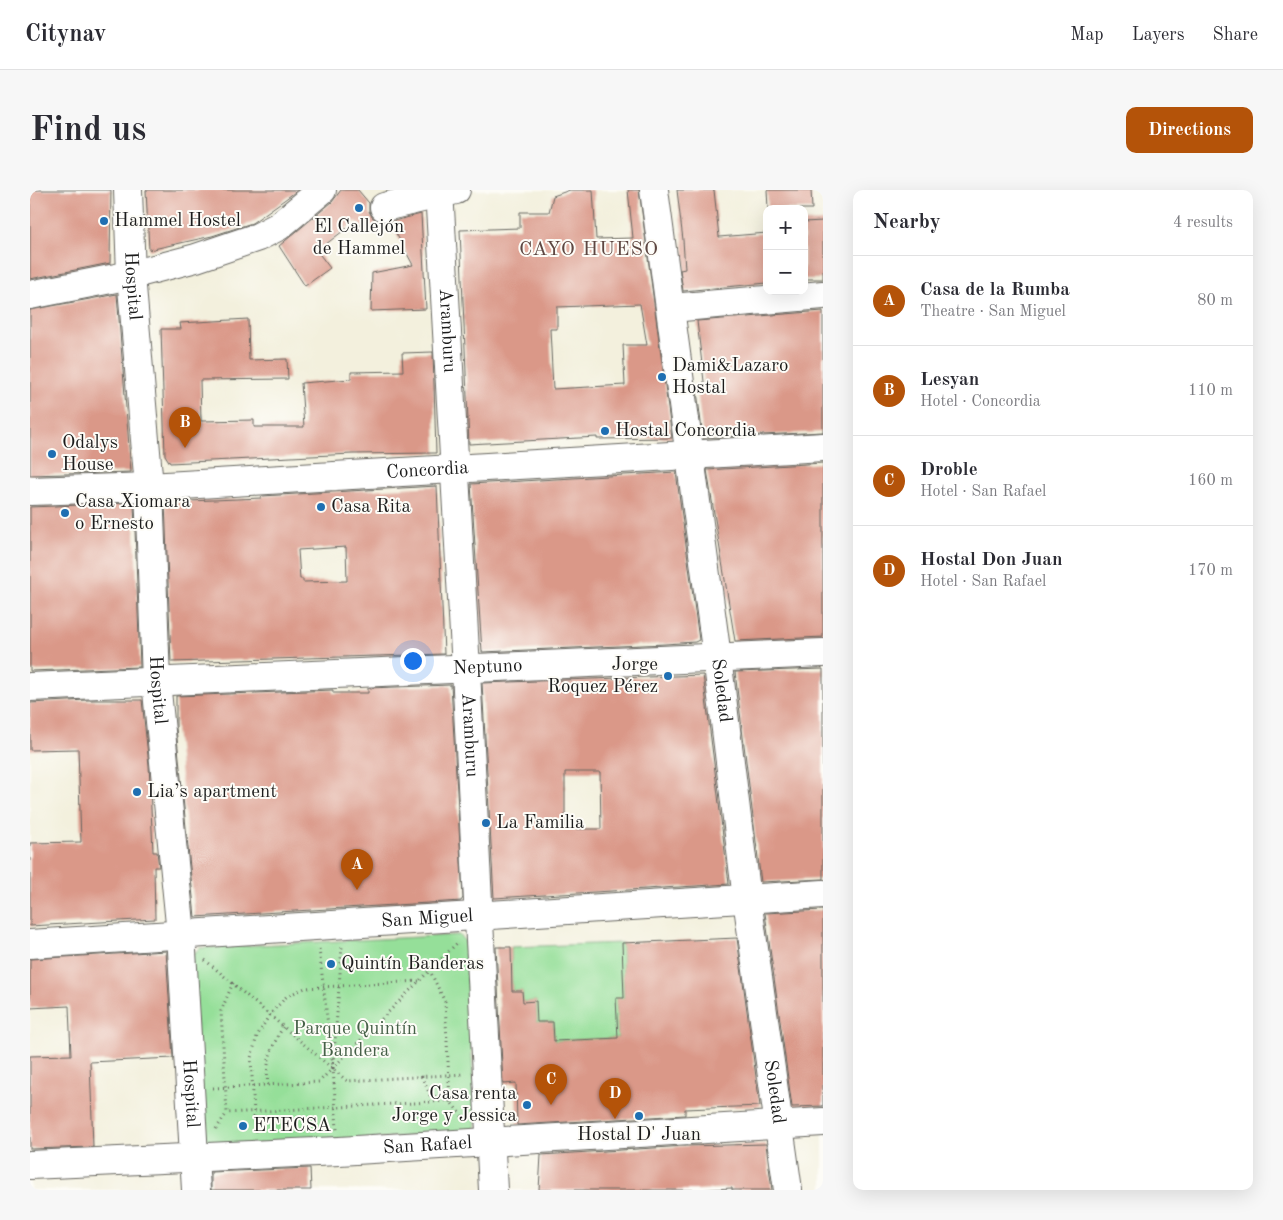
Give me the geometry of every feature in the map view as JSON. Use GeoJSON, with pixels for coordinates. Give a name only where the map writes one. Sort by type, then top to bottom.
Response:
{"type":"FeatureCollection","features":[{"type":"Feature","properties":{"kind":"street","name":"Hospital"},"geometry":{"type":"LineString","coordinates":[[128,190],[131,275],[149,487],[156,681],[181,934],[196,1190]]}},
{"type":"Feature","properties":{"kind":"street"},"geometry":{"type":"LineString","coordinates":[[30,295],[131,275],[196,258],[258,237],[279,226],[322,190]]}},
{"type":"Feature","properties":{"kind":"street","name":"Soledad"},"geometry":{"type":"LineString","coordinates":[[654,190],[717,657],[747,899],[788,1190]]}},
{"type":"Feature","properties":{"kind":"street"},"geometry":{"type":"LineString","coordinates":[[384,207],[446,192]]}},
{"type":"Feature","properties":{"kind":"street","name":"Aramburu"},"geometry":{"type":"LineString","coordinates":[[446,192],[454,469],[467,668],[493,1190]]}},
{"type":"Feature","properties":{"kind":"street"},"geometry":{"type":"LineString","coordinates":[[671,308],[823,295]]}},
{"type":"Feature","properties":{"kind":"street","name":"Concordia"},"geometry":{"type":"LineString","coordinates":[[30,492],[149,487],[823,448]]}},
{"type":"Feature","properties":{"kind":"street","name":"Neptuno"},"geometry":{"type":"LineString","coordinates":[[30,687],[823,652]]}},
{"type":"Feature","properties":{"kind":"street","name":"San Miguel"},"geometry":{"type":"LineString","coordinates":[[30,944],[181,934],[335,938],[479,917],[823,894]]}},
{"type":"Feature","properties":{"kind":"street","name":"San Rafael"},"geometry":{"type":"LineString","coordinates":[[30,1165],[256,1156],[823,1122]]}},
{"type":"Feature","properties":{"kind":"path"},"geometry":{"type":"LineString","coordinates":[[181,934],[196,952],[347,1080],[469,1073]]}},
{"type":"Feature","properties":{"kind":"path"},"geometry":{"type":"LineString","coordinates":[[333,1068],[339,986],[335,938]]}},
{"type":"Feature","properties":{"kind":"path"},"geometry":{"type":"LineString","coordinates":[[339,1151],[334,1107],[333,1068],[318,946],[335,938],[351,944]]}},
{"type":"Feature","properties":{"kind":"path"},"geometry":{"type":"LineString","coordinates":[[453,938],[462,938]]}},
{"type":"Feature","properties":{"kind":"path"},"geometry":{"type":"LineString","coordinates":[[191,1089],[319,1082],[462,938]]}},
{"type":"Feature","properties":{"kind":"path"},"geometry":{"type":"LineString","coordinates":[[462,938],[463,948]]}},
{"type":"Feature","properties":{"kind":"path"},"geometry":{"type":"LineString","coordinates":[[430,971],[445,1002],[450,1101]]}},
{"type":"Feature","properties":{"kind":"path"},"geometry":{"type":"LineString","coordinates":[[256,1156],[251,1058],[256,1036],[270,1014],[287,996],[305,988],[420,981]]}},
{"type":"Feature","properties":{"kind":"path"},"geometry":{"type":"LineString","coordinates":[[233,983],[221,1011],[227,1113],[450,1101]]}},
{"type":"Feature","properties":{"kind":"path"},"geometry":{"type":"LineString","coordinates":[[268,1085],[268,1060],[274,1041],[284,1026]]}},
{"type":"Feature","properties":{"kind":"path"},"geometry":{"type":"LineString","coordinates":[[422,1076],[430,1095],[450,1101],[473,1130],[491,1143]]}},
{"type":"Feature","properties":{"kind":"green space","name":"Parque Quintín Bandera"},"geometry":{"type":"Polygon","coordinates":[[[459,935],[465,941],[476,1126],[469,1133],[209,1147],[202,1139],[192,957],[199,948],[459,935]]]}},
{"type":"Feature","properties":{"kind":"green space"},"geometry":{"type":"Polygon","coordinates":[[[622,943],[624,998],[616,999],[618,1038],[554,1041],[553,1022],[537,1022],[536,1001],[523,1002],[522,991],[512,991],[511,947],[622,943]]]}},
{"type":"Feature","properties":{"kind":"building"},"geometry":{"type":"Polygon","coordinates":[[[30,190],[111,190],[110,263],[30,279],[30,190]]]}},
{"type":"Feature","properties":{"kind":"building"},"geometry":{"type":"Polygon","coordinates":[[[146,190],[298,190],[252,223],[212,236],[149,250],[146,190]]]}},
{"type":"Feature","properties":{"kind":"building"},"geometry":{"type":"Polygon","coordinates":[[[341,190],[358,190],[369,203],[369,211],[372,217],[378,221],[366,232],[356,221],[317,251],[330,268],[305,286],[279,246],[332,202],[341,190]]]}},
{"type":"Feature","properties":{"kind":"building"},"geometry":{"type":"Polygon","coordinates":[[[570,190],[593,190],[596,239],[633,238],[628,190],[639,190],[672,438],[597,439],[597,437],[469,444],[460,230],[520,228],[520,212],[549,212],[553,196],[570,190]],[[640,304],[557,307],[557,329],[550,329],[553,389],[625,385],[623,345],[647,345],[640,304]]]}},
{"type":"Feature","properties":{"kind":"building"},"geometry":{"type":"Polygon","coordinates":[[[677,190],[714,190],[719,237],[763,233],[763,283],[683,291],[680,270],[685,269],[677,190]]]}},
{"type":"Feature","properties":{"kind":"building"},"geometry":{"type":"Polygon","coordinates":[[[767,190],[811,190],[812,209],[808,209],[808,205],[768,205],[767,190]]]}},
{"type":"Feature","properties":{"kind":"building"},"geometry":{"type":"Polygon","coordinates":[[[421,214],[426,309],[371,311],[372,273],[413,265],[390,222],[421,214]]]}},
{"type":"Feature","properties":{"kind":"building"},"geometry":{"type":"Polygon","coordinates":[[[823,221],[823,279],[808,279],[808,222],[823,221]]]}},
{"type":"Feature","properties":{"kind":"building"},"geometry":{"type":"Polygon","coordinates":[[[117,294],[131,472],[30,475],[30,310],[117,294]]]}},
{"type":"Feature","properties":{"kind":"building"},"geometry":{"type":"Polygon","coordinates":[[[823,311],[823,432],[703,438],[697,391],[705,390],[697,321],[823,311]]]}},
{"type":"Feature","properties":{"kind":"building"},"geometry":{"type":"Polygon","coordinates":[[[248,319],[249,360],[287,359],[288,379],[200,380],[201,421],[254,420],[254,427],[304,427],[301,383],[351,379],[351,372],[403,371],[402,353],[433,352],[436,453],[352,454],[170,463],[165,455],[161,329],[181,329],[180,323],[248,319]]]}},
{"type":"Feature","properties":{"kind":"building"},"geometry":{"type":"Polygon","coordinates":[[[823,463],[823,637],[735,641],[707,470],[823,463]]]}},
{"type":"Feature","properties":{"kind":"building"},"geometry":{"type":"Polygon","coordinates":[[[676,472],[699,640],[695,642],[665,644],[482,652],[471,484],[676,472]]]}},
{"type":"Feature","properties":{"kind":"building"},"geometry":{"type":"Polygon","coordinates":[[[437,486],[444,654],[171,662],[165,502],[261,498],[262,496],[437,486]],[[346,547],[298,550],[300,579],[303,579],[303,582],[347,581],[346,547]]]}},
{"type":"Feature","properties":{"kind":"building"},"geometry":{"type":"Polygon","coordinates":[[[134,503],[140,667],[30,671],[30,507],[134,503]]]}},
{"type":"Feature","properties":{"kind":"building"},"geometry":{"type":"Polygon","coordinates":[[[823,669],[823,879],[761,882],[735,672],[823,669]]]}},
{"type":"Feature","properties":{"kind":"building"},"geometry":{"type":"Polygon","coordinates":[[[703,675],[729,884],[494,898],[482,683],[703,675]],[[565,772],[565,829],[601,829],[600,772],[565,772]]]}},
{"type":"Feature","properties":{"kind":"building"},"geometry":{"type":"Polygon","coordinates":[[[451,685],[463,898],[461,901],[195,917],[176,728],[176,696],[333,690],[333,693],[368,693],[368,688],[451,685]]]}},
{"type":"Feature","properties":{"kind":"building"},"geometry":{"type":"Polygon","coordinates":[[[142,700],[149,765],[153,852],[157,852],[159,867],[154,867],[155,919],[30,926],[30,843],[81,842],[78,749],[30,750],[30,703],[142,700]]]}},
{"type":"Feature","properties":{"kind":"building"},"geometry":{"type":"Polygon","coordinates":[[[823,910],[823,1106],[792,1107],[765,913],[823,910]]]}},
{"type":"Feature","properties":{"kind":"building"},"geometry":{"type":"Polygon","coordinates":[[[737,938],[760,1106],[685,1109],[685,1115],[517,1125],[516,1083],[503,1084],[496,947],[511,947],[512,991],[522,991],[523,1002],[536,1001],[537,1022],[553,1022],[554,1041],[618,1038],[616,998],[624,998],[622,943],[737,938]]]}},
{"type":"Feature","properties":{"kind":"building"},"geometry":{"type":"Polygon","coordinates":[[[166,951],[173,1058],[90,1062],[93,1147],[30,1149],[30,1056],[71,1055],[69,1006],[30,1008],[30,959],[166,951]]]}},
{"type":"Feature","properties":{"kind":"building"},"geometry":{"type":"Polygon","coordinates":[[[766,1144],[772,1190],[732,1190],[732,1188],[695,1190],[539,1190],[541,1155],[686,1146],[766,1144]]]}},
{"type":"Feature","properties":{"kind":"building"},"geometry":{"type":"Polygon","coordinates":[[[310,1168],[311,1190],[211,1190],[211,1172],[310,1168]]]}},
{"type":"Feature","properties":{"kind":"place","name":"El Callejón de Hammel"},"geometry":{"type":"Point","coordinates":[359,208]}},
{"type":"Feature","properties":{"kind":"place","name":"Hammel Hostel"},"geometry":{"type":"Point","coordinates":[104,221]}},
{"type":"Feature","properties":{"kind":"place","name":"Dami&Lazaro Hostal"},"geometry":{"type":"Point","coordinates":[662,377]}},
{"type":"Feature","properties":{"kind":"place","name":"Hostal Concordia"},"geometry":{"type":"Point","coordinates":[605,431]}},
{"type":"Feature","properties":{"kind":"place","name":"Lesyan"},"geometry":{"type":"Point","coordinates":[185,448]}},
{"type":"Feature","properties":{"kind":"place","name":"Odalys House"},"geometry":{"type":"Point","coordinates":[52,454]}},
{"type":"Feature","properties":{"kind":"place","name":"Casa Rita"},"geometry":{"type":"Point","coordinates":[321,507]}},
{"type":"Feature","properties":{"kind":"place","name":"Casa Xiomara o Ernesto"},"geometry":{"type":"Point","coordinates":[65,513]}},
{"type":"Feature","properties":{"kind":"place","name":"Jorge Roquez Pérez"},"geometry":{"type":"Point","coordinates":[668,676]}},
{"type":"Feature","properties":{"kind":"place","name":"Lia’s apartment"},"geometry":{"type":"Point","coordinates":[137,792]}},
{"type":"Feature","properties":{"kind":"place","name":"La Familia"},"geometry":{"type":"Point","coordinates":[486,823]}},
{"type":"Feature","properties":{"kind":"place","name":"Casa de la Rumba"},"geometry":{"type":"Point","coordinates":[357,890]}},
{"type":"Feature","properties":{"kind":"place","name":"Quintín Banderas"},"geometry":{"type":"Point","coordinates":[331,964]}},
{"type":"Feature","properties":{"kind":"place","name":"Casa renta Jorge y Jessica"},"geometry":{"type":"Point","coordinates":[527,1105]}},
{"type":"Feature","properties":{"kind":"place","name":"Droble"},"geometry":{"type":"Point","coordinates":[551,1105]}},
{"type":"Feature","properties":{"kind":"place","name":"Hostal D' Juan"},"geometry":{"type":"Point","coordinates":[639,1116]}},
{"type":"Feature","properties":{"kind":"place","name":"Hostal Don Juan"},"geometry":{"type":"Point","coordinates":[615,1119]}},
{"type":"Feature","properties":{"kind":"place","name":"ETECSA"},"geometry":{"type":"Point","coordinates":[243,1126]}},
{"type":"Feature","properties":{"kind":"district","name":"CAYO HUESO"},"geometry":{"type":"Point","coordinates":[589,250]}}]}
